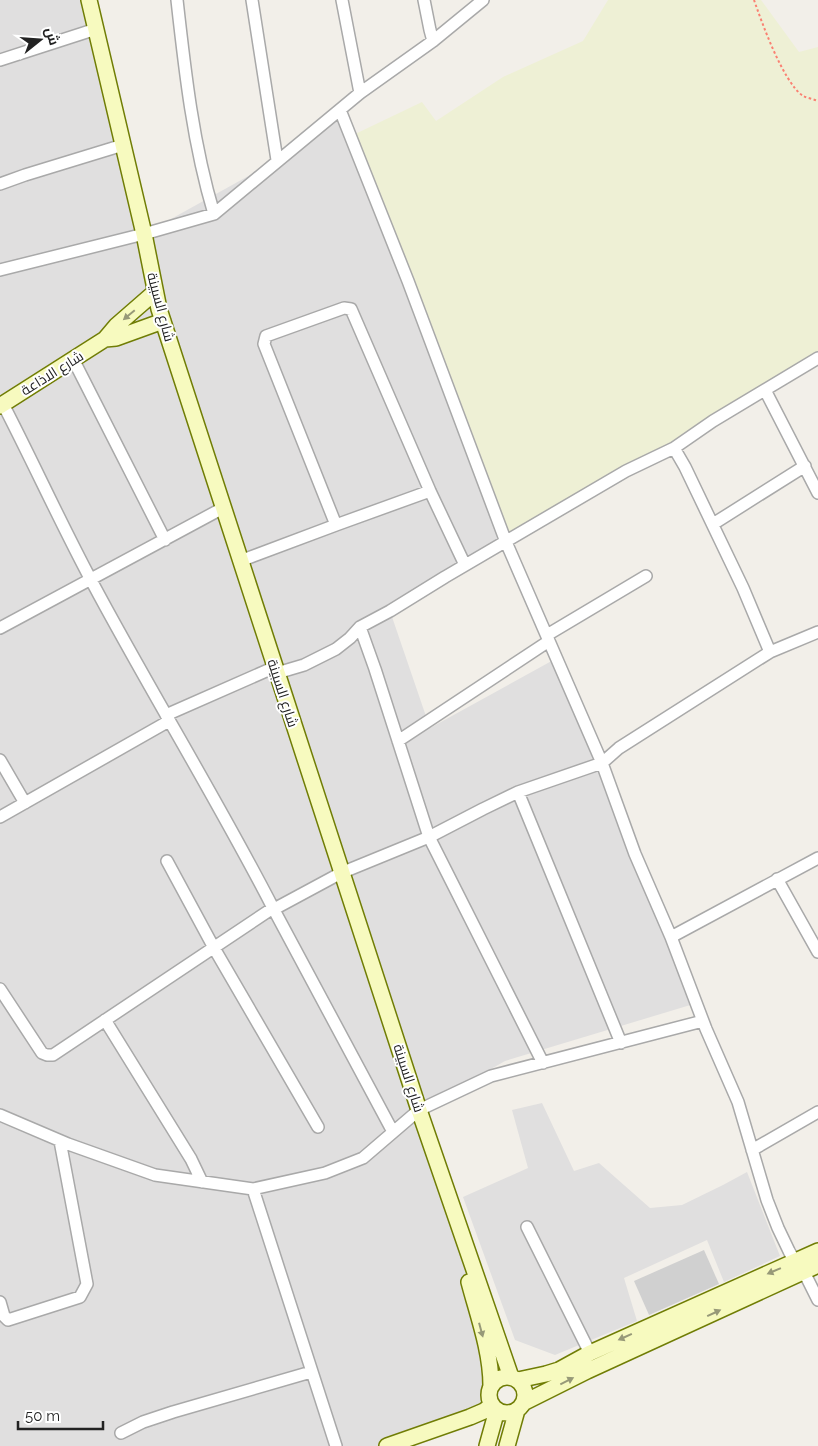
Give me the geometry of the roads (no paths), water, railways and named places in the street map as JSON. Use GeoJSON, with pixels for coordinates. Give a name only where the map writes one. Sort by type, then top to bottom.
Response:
{"type":"FeatureCollection","features":[{"type":"Feature","properties":{"kind":"main road","name":"شارع السبينة"},"geometry":{"type":"LineString","coordinates":[[89,0],[163,321],[419,1110],[514,1379]]}},
{"type":"Feature","properties":{"kind":"main road","name":"شارع الاذاعة"},"geometry":{"type":"LineString","coordinates":[[105,340],[116,326],[155,292]]}},
{"type":"Feature","properties":{"kind":"main road","name":"شارع الاذاعة"},"geometry":{"type":"LineString","coordinates":[[2,405],[105,340],[116,338],[163,321]]}},
{"type":"Feature","properties":{"kind":"main road"},"geometry":{"type":"LineString","coordinates":[[444,1181],[488,1355],[491,1371],[489,1395],[495,1407],[507,1413],[587,1371],[800,1267],[818,1251]]}},
{"type":"Feature","properties":{"kind":"main road"},"geometry":{"type":"LineString","coordinates":[[491,1386],[500,1378],[514,1379],[559,1370],[590,1353],[800,1267],[818,1265]]}},
{"type":"Feature","properties":{"kind":"main road"},"geometry":{"type":"LineString","coordinates":[[507,1446],[525,1395],[524,1387],[514,1379]]}},
{"type":"Feature","properties":{"kind":"main road"},"geometry":{"type":"LineString","coordinates":[[387,1446],[495,1407]]}},
{"type":"Feature","properties":{"kind":"main road"},"geometry":{"type":"LineString","coordinates":[[487,1446],[495,1407]]}},
{"type":"Feature","properties":{"kind":"street"},"geometry":{"type":"LineString","coordinates":[[177,0],[192,114],[204,182],[214,214]]}},
{"type":"Feature","properties":{"kind":"street"},"geometry":{"type":"LineString","coordinates":[[252,0],[278,160]]}},
{"type":"Feature","properties":{"kind":"street"},"geometry":{"type":"LineString","coordinates":[[342,0],[360,93]]}},
{"type":"Feature","properties":{"kind":"street"},"geometry":{"type":"LineString","coordinates":[[424,0],[433,41]]}},
{"type":"Feature","properties":{"kind":"street"},"geometry":{"type":"LineString","coordinates":[[0,270],[144,234],[214,214],[360,93],[433,41],[483,0]]}},
{"type":"Feature","properties":{"kind":"street"},"geometry":{"type":"LineString","coordinates":[[0,60],[96,29]]}},
{"type":"Feature","properties":{"kind":"street"},"geometry":{"type":"LineString","coordinates":[[340,110],[408,281],[506,542],[602,763],[635,854],[738,1102],[774,1219],[789,1251],[818,1300]]}},
{"type":"Feature","properties":{"kind":"street"},"geometry":{"type":"LineString","coordinates":[[0,184],[123,146]]}},
{"type":"Feature","properties":{"kind":"street"},"geometry":{"type":"LineString","coordinates":[[336,525],[264,344],[266,336],[344,308],[351,309],[430,491],[465,565]]}},
{"type":"Feature","properties":{"kind":"street"},"geometry":{"type":"LineString","coordinates":[[0,817],[168,718],[276,670],[304,665],[336,649],[360,627],[626,471],[674,448],[713,421],[818,358]]}},
{"type":"Feature","properties":{"kind":"street"},"geometry":{"type":"LineString","coordinates":[[73,359],[165,540]]}},
{"type":"Feature","properties":{"kind":"street"},"geometry":{"type":"LineString","coordinates":[[765,390],[818,492]]}},
{"type":"Feature","properties":{"kind":"street"},"geometry":{"type":"LineString","coordinates":[[2,405],[90,579],[246,855],[393,1132]]}},
{"type":"Feature","properties":{"kind":"street"},"geometry":{"type":"LineString","coordinates":[[674,448],[713,524],[770,652]]}},
{"type":"Feature","properties":{"kind":"street"},"geometry":{"type":"LineString","coordinates":[[713,524],[805,466]]}},
{"type":"Feature","properties":{"kind":"street"},"geometry":{"type":"LineString","coordinates":[[240,561],[430,491]]}},
{"type":"Feature","properties":{"kind":"street"},"geometry":{"type":"LineString","coordinates":[[0,628],[223,508]]}},
{"type":"Feature","properties":{"kind":"street"},"geometry":{"type":"LineString","coordinates":[[398,741],[548,638],[646,576]]}},
{"type":"Feature","properties":{"kind":"street"},"geometry":{"type":"LineString","coordinates":[[360,627],[429,837],[543,1063]]}},
{"type":"Feature","properties":{"kind":"street"},"geometry":{"type":"LineString","coordinates":[[0,989],[42,1053],[54,1055],[273,908],[341,873],[429,837],[483,808],[518,792],[602,763],[620,748],[770,652],[818,632]]}},
{"type":"Feature","properties":{"kind":"street"},"geometry":{"type":"LineString","coordinates":[[0,760],[25,803]]}},
{"type":"Feature","properties":{"kind":"street"},"geometry":{"type":"LineString","coordinates":[[518,792],[621,1043]]}},
{"type":"Feature","properties":{"kind":"street"},"geometry":{"type":"LineString","coordinates":[[671,937],[818,858]]}},
{"type":"Feature","properties":{"kind":"street"},"geometry":{"type":"LineString","coordinates":[[167,861],[214,948],[318,1127]]}},
{"type":"Feature","properties":{"kind":"street"},"geometry":{"type":"LineString","coordinates":[[777,879],[818,952]]}},
{"type":"Feature","properties":{"kind":"street"},"geometry":{"type":"LineString","coordinates":[[105,1020],[191,1159],[202,1182]]}},
{"type":"Feature","properties":{"kind":"street"},"geometry":{"type":"LineString","coordinates":[[0,1115],[60,1141],[155,1175],[253,1189],[325,1173],[363,1158],[419,1110],[491,1076],[703,1021]]}},
{"type":"Feature","properties":{"kind":"street"},"geometry":{"type":"LineString","coordinates":[[752,1150],[818,1112]]}},
{"type":"Feature","properties":{"kind":"street"},"geometry":{"type":"LineString","coordinates":[[0,1302],[4,1323],[80,1297],[87,1284],[60,1141]]}},
{"type":"Feature","properties":{"kind":"street"},"geometry":{"type":"LineString","coordinates":[[253,1189],[336,1446]]}},
{"type":"Feature","properties":{"kind":"street"},"geometry":{"type":"LineString","coordinates":[[527,1227],[590,1353]]}},
{"type":"Feature","properties":{"kind":"street"},"geometry":{"type":"LineString","coordinates":[[120,1433],[165,1414],[311,1372]]}}]}
